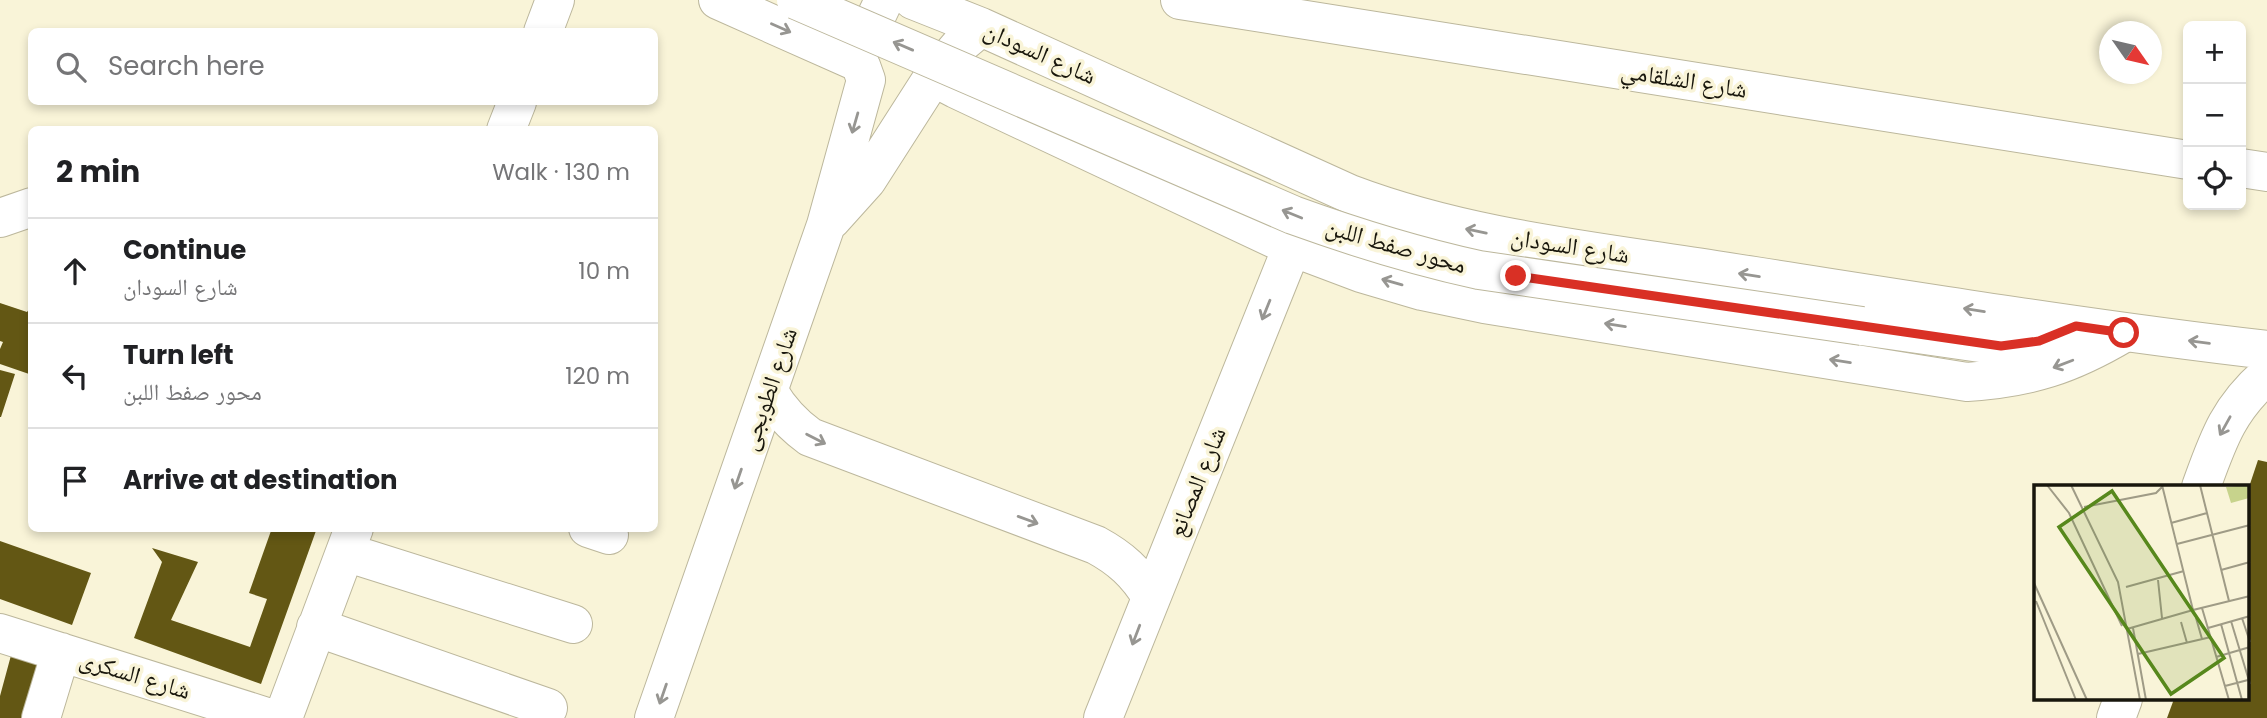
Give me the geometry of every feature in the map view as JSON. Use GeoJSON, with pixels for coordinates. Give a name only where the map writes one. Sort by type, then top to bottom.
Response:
{"type":"FeatureCollection","features":[{"type":"Feature","properties":{"kind":"main road"},"geometry":{"type":"LineString","coordinates":[[544,28],[555,0]]}},
{"type":"Feature","properties":{"kind":"main road"},"geometry":{"type":"LineString","coordinates":[[719,0],[855,61],[884,0]]}},
{"type":"Feature","properties":{"kind":"main road","name":"محور صفط اللبن"},"geometry":{"type":"LineString","coordinates":[[796,0],[1293,215],[1373,244],[1426,258],[1516,276],[2001,346],[2039,341],[2076,326]]}},
{"type":"Feature","properties":{"kind":"main road","name":"شارع السودان"},"geometry":{"type":"LineString","coordinates":[[913,0],[981,26],[1350,194],[1386,208],[1434,221],[1527,240],[2076,326],[2267,350]]}},
{"type":"Feature","properties":{"kind":"main road","name":"شارع الشلقامي"},"geometry":{"type":"LineString","coordinates":[[1180,0],[2183,159]]}},
{"type":"Feature","properties":{"kind":"main road"},"geometry":{"type":"LineString","coordinates":[[826,225],[867,180],[933,76],[981,26]]}},
{"type":"Feature","properties":{"kind":"main road","name":"شارع الطوبجى"},"geometry":{"type":"LineString","coordinates":[[654,718],[826,225],[866,87],[865,72],[855,61]]}},
{"type":"Feature","properties":{"kind":"main road"},"geometry":{"type":"LineString","coordinates":[[933,76],[1292,247],[1361,273],[1422,291],[1484,304],[1967,382],[2027,375],[2061,366],[2124,333]]}},
{"type":"Feature","properties":{"kind":"main road"},"geometry":{"type":"LineString","coordinates":[[508,126],[516,105]]}},
{"type":"Feature","properties":{"kind":"main road"},"geometry":{"type":"LineString","coordinates":[[2246,169],[2267,172]]}},
{"type":"Feature","properties":{"kind":"main road"},"geometry":{"type":"LineString","coordinates":[[0,218],[28,208]]}},
{"type":"Feature","properties":{"kind":"main road","name":"شارع المصانع"},"geometry":{"type":"LineString","coordinates":[[1104,718],[1292,247]]}},
{"type":"Feature","properties":{"kind":"main road"},"geometry":{"type":"LineString","coordinates":[[2202,485],[2220,436],[2235,408],[2267,375]]}},
{"type":"Feature","properties":{"kind":"main road"},"geometry":{"type":"LineString","coordinates":[[769,392],[794,426],[810,437],[1096,545],[1128,566],[1151,597]]}},
{"type":"Feature","properties":{"kind":"main road"},"geometry":{"type":"LineString","coordinates":[[283,718],[350,540],[573,624]]}},
{"type":"Feature","properties":{"kind":"main road"},"geometry":{"type":"LineString","coordinates":[[316,627],[548,708]]}},
{"type":"Feature","properties":{"kind":"main road","name":"شارع السكرى"},"geometry":{"type":"LineString","coordinates":[[0,633],[270,718]]}},
{"type":"Feature","properties":{"kind":"main road"},"geometry":{"type":"LineString","coordinates":[[41,718],[61,652]]}},
{"type":"Feature","properties":{"kind":"main road"},"geometry":{"type":"LineString","coordinates":[[2116,718],[2123,700]]}},
{"type":"Feature","properties":{"kind":"building"},"geometry":{"type":"Polygon","coordinates":[[[0,303],[28,311],[28,374],[0,364],[3,342],[0,341],[0,303]]]}},
{"type":"Feature","properties":{"kind":"building"},"geometry":{"type":"Polygon","coordinates":[[[0,370],[15,374],[1,417],[0,417],[0,370]]]}},
{"type":"Feature","properties":{"kind":"building"},"geometry":{"type":"Polygon","coordinates":[[[2258,460],[2267,462],[2267,718],[2167,718],[2174,700],[2250,700],[2250,485],[2258,460]]]}},
{"type":"Feature","properties":{"kind":"building"},"geometry":{"type":"Polygon","coordinates":[[[271,532],[316,532],[261,684],[134,638],[162,562],[152,548],[198,562],[171,620],[250,647],[267,599],[249,593],[271,532]]]}},
{"type":"Feature","properties":{"kind":"building"},"geometry":{"type":"Polygon","coordinates":[[[0,541],[91,573],[72,625],[0,599],[0,541]]]}},
{"type":"Feature","properties":{"kind":"building"},"geometry":{"type":"Polygon","coordinates":[[[13,648],[33,654],[44,683],[30,718],[0,718],[0,696],[13,648]]]}},
{"type":"Feature","properties":{"kind":"route"},"geometry":{"type":"LineString","coordinates":[[1516,276],[2001,346],[2039,341],[2076,326],[2124,333]]}}]}
